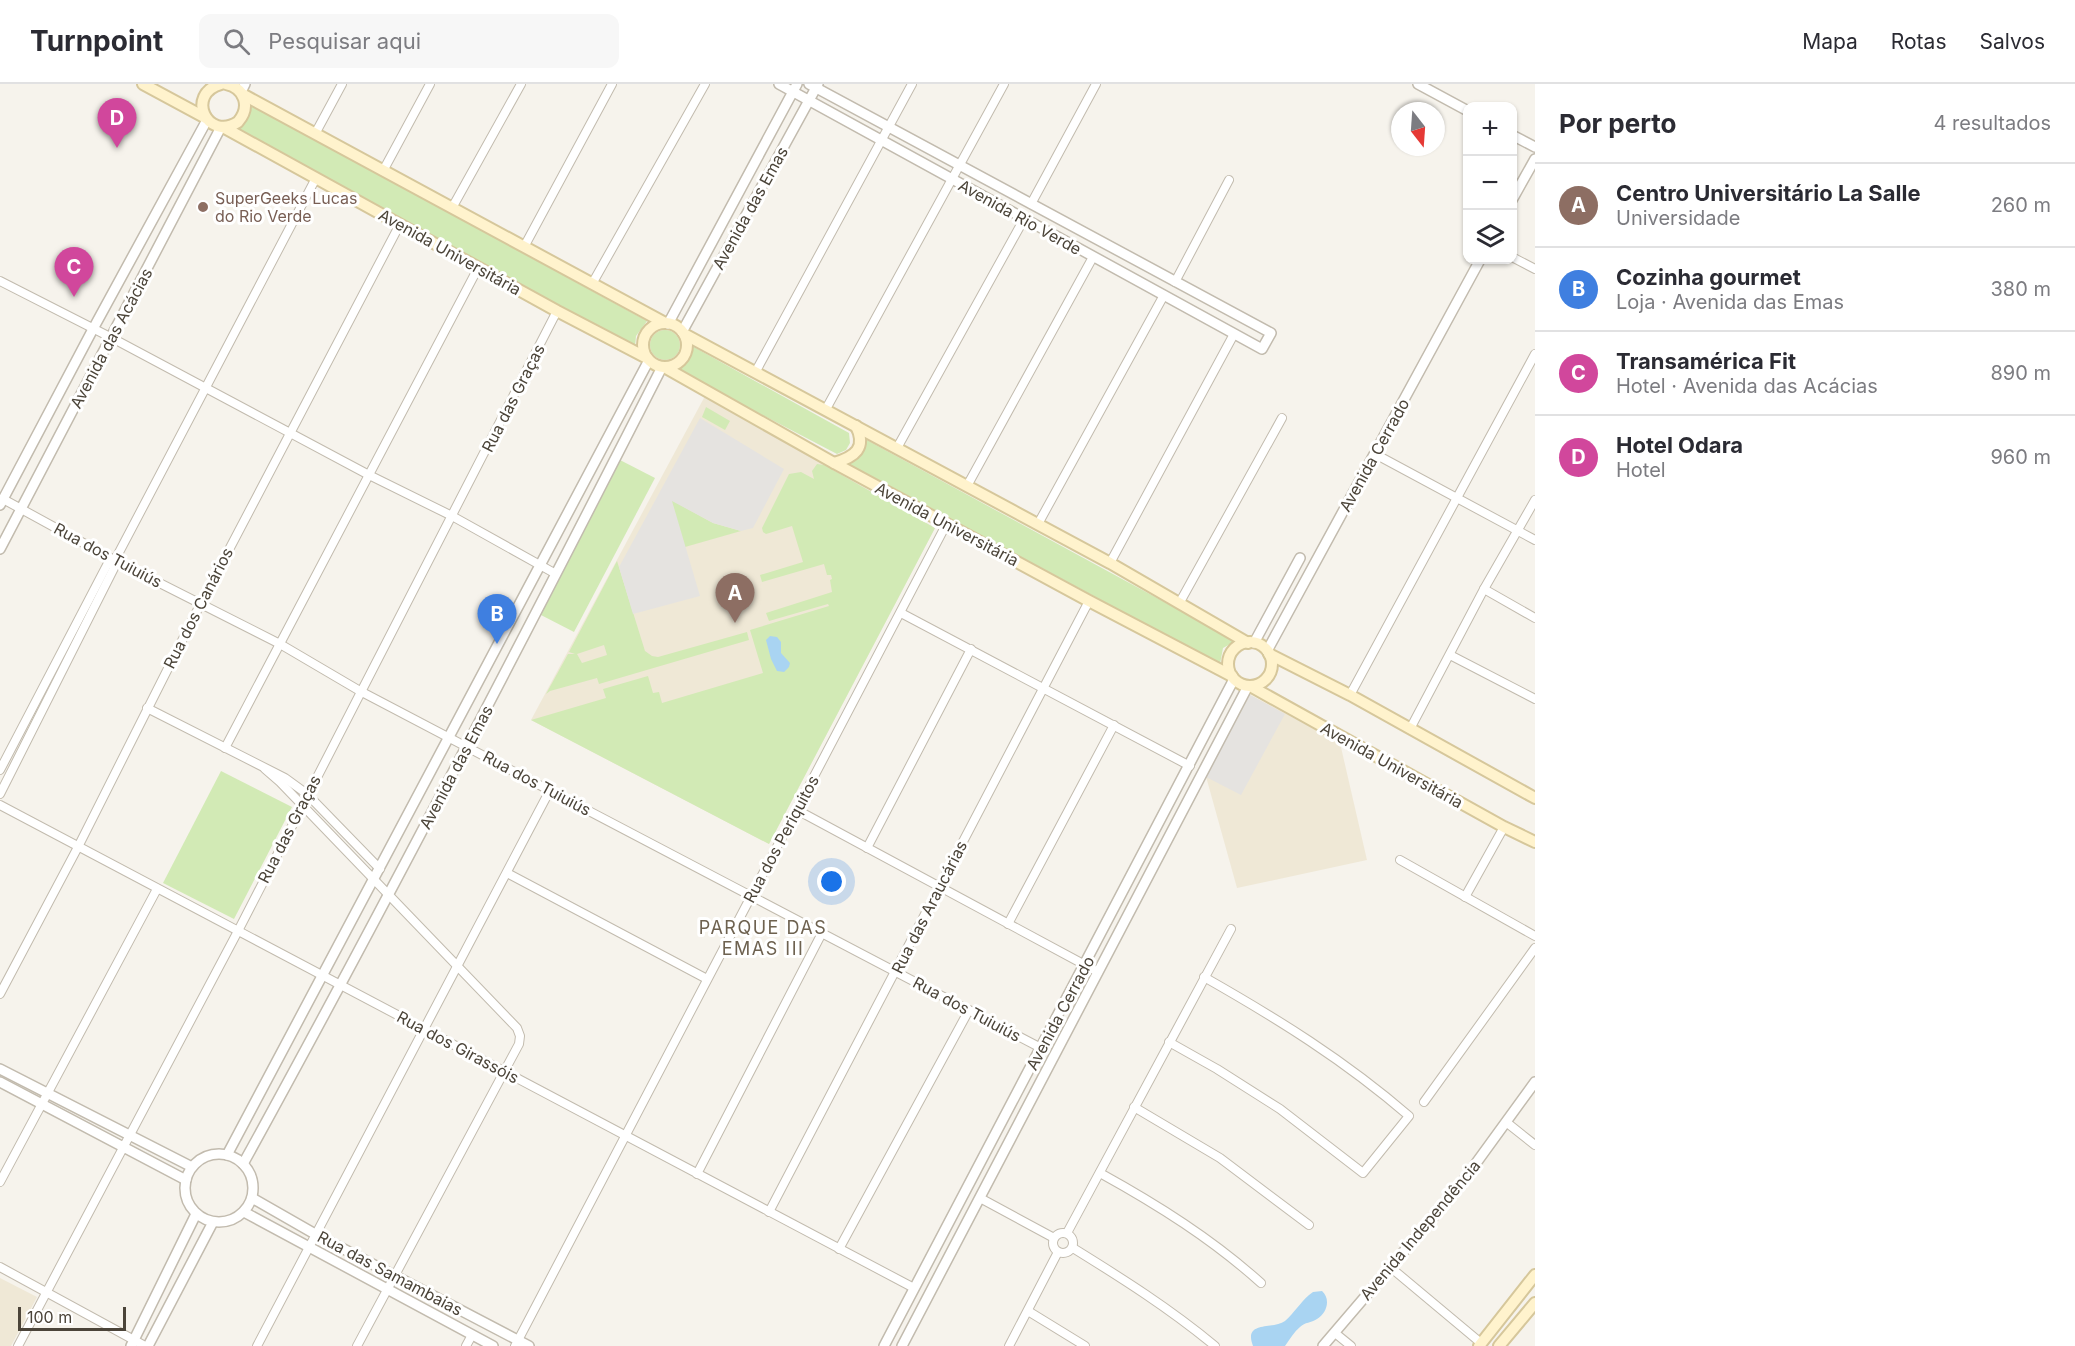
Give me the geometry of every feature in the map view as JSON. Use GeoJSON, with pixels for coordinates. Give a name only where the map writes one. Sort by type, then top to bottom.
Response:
{"type":"FeatureCollection","features":[{"type":"Feature","properties":{"kind":"main road"},"geometry":{"type":"LineString","coordinates":[[143,84],[206,119]]}},
{"type":"Feature","properties":{"kind":"main road"},"geometry":{"type":"LineString","coordinates":[[206,119],[202,106],[204,95],[208,90],[220,84]]}},
{"type":"Feature","properties":{"kind":"main road"},"geometry":{"type":"LineString","coordinates":[[226,84],[243,90],[315,134],[1110,563],[1535,798]]}},
{"type":"Feature","properties":{"kind":"main road"},"geometry":{"type":"LineString","coordinates":[[222,127],[233,124],[241,118],[245,109],[243,90]]}},
{"type":"Feature","properties":{"kind":"main road","name":"Avenida Universitária"},"geometry":{"type":"LineString","coordinates":[[206,119],[648,359]]}},
{"type":"Feature","properties":{"kind":"main road"},"geometry":{"type":"LineString","coordinates":[[667,324],[657,325],[646,334],[643,347],[648,359],[663,367],[674,365],[684,356],[686,349],[683,333]]}},
{"type":"Feature","properties":{"kind":"main road","name":"Avenida Universitária"},"geometry":{"type":"LineString","coordinates":[[663,367],[1233,678]]}},
{"type":"Feature","properties":{"kind":"main road"},"geometry":{"type":"LineString","coordinates":[[834,462],[850,458],[858,449],[860,434],[856,426]]}},
{"type":"Feature","properties":{"kind":"main road"},"geometry":{"type":"LineString","coordinates":[[1251,643],[1237,648],[1232,653],[1228,666],[1233,678],[1239,684],[1249,686],[1259,684],[1269,675],[1272,668],[1268,652]]}},
{"type":"Feature","properties":{"kind":"main road","name":"Avenida Universitária"},"geometry":{"type":"LineString","coordinates":[[1249,686],[1535,842]]}},
{"type":"Feature","properties":{"kind":"main road"},"geometry":{"type":"LineString","coordinates":[[1480,1345],[1535,1275]]}},
{"type":"Feature","properties":{"kind":"main road"},"geometry":{"type":"LineString","coordinates":[[1499,1346],[1535,1303]]}},
{"type":"Feature","properties":{"kind":"street"},"geometry":{"type":"LineString","coordinates":[[315,134],[342,84]]}},
{"type":"Feature","properties":{"kind":"street"},"geometry":{"type":"LineString","coordinates":[[383,171],[430,84]]}},
{"type":"Feature","properties":{"kind":"street"},"geometry":{"type":"LineString","coordinates":[[452,208],[521,84]]}},
{"type":"Feature","properties":{"kind":"street"},"geometry":{"type":"LineString","coordinates":[[524,247],[612,84]]}},
{"type":"Feature","properties":{"kind":"street"},"geometry":{"type":"LineString","coordinates":[[592,284],[705,84]]}},
{"type":"Feature","properties":{"kind":"street","name":"Avenida Rio Verde"},"geometry":{"type":"LineString","coordinates":[[779,84],[795,88],[809,100],[1262,349],[1271,333],[814,85]]}},
{"type":"Feature","properties":{"kind":"street"},"geometry":{"type":"LineString","coordinates":[[756,371],[912,84]]}},
{"type":"Feature","properties":{"kind":"street"},"geometry":{"type":"LineString","coordinates":[[826,409],[1004,84]]}},
{"type":"Feature","properties":{"kind":"street"},"geometry":{"type":"LineString","coordinates":[[1031,204],[1096,84]]}},
{"type":"Feature","properties":{"kind":"street"},"geometry":{"type":"LineString","coordinates":[[1418,84],[1463,109]]}},
{"type":"Feature","properties":{"kind":"street","name":"Avenida das Emas"},"geometry":{"type":"LineString","coordinates":[[683,333],[809,100],[814,85]]}},
{"type":"Feature","properties":{"kind":"street","name":"Avenida das Emas"},"geometry":{"type":"LineString","coordinates":[[667,324],[795,88]]}},
{"type":"Feature","properties":{"kind":"street","name":"Avenida das Acácias"},"geometry":{"type":"LineString","coordinates":[[2,502],[206,119]]}},
{"type":"Feature","properties":{"kind":"street","name":"Avenida das Acácias"},"geometry":{"type":"LineString","coordinates":[[0,549],[222,127]]}},
{"type":"Feature","properties":{"kind":"street"},"geometry":{"type":"LineString","coordinates":[[1517,138],[1535,147]]}},
{"type":"Feature","properties":{"kind":"street"},"geometry":{"type":"LineString","coordinates":[[1517,191],[1535,159]]}},
{"type":"Feature","properties":{"kind":"street"},"geometry":{"type":"LineString","coordinates":[[0,794],[114,568],[115,560],[316,178]]}},
{"type":"Feature","properties":{"kind":"street"},"geometry":{"type":"LineString","coordinates":[[1175,282],[1229,180]]}},
{"type":"Feature","properties":{"kind":"street"},"geometry":{"type":"LineString","coordinates":[[897,448],[1024,219]]}},
{"type":"Feature","properties":{"kind":"street","name":"Rua dos Canários"},"geometry":{"type":"LineString","coordinates":[[0,994],[78,847],[201,603],[400,224]]}},
{"type":"Feature","properties":{"kind":"street"},"geometry":{"type":"LineString","coordinates":[[967,486],[1093,257]]}},
{"type":"Feature","properties":{"kind":"street"},"geometry":{"type":"LineString","coordinates":[[1517,260],[1535,269]]}},
{"type":"Feature","properties":{"kind":"street","name":"Avenida Cerrado"},"geometry":{"type":"LineString","coordinates":[[1268,652],[1478,264]]}},
{"type":"Feature","properties":{"kind":"street"},"geometry":{"type":"LineString","coordinates":[[225,748],[478,268]]}},
{"type":"Feature","properties":{"kind":"street"},"geometry":{"type":"LineString","coordinates":[[0,281],[112,338],[369,476],[452,516],[556,574]]}},
{"type":"Feature","properties":{"kind":"street"},"geometry":{"type":"LineString","coordinates":[[1038,524],[1164,295]]}},
{"type":"Feature","properties":{"kind":"street","name":"Rua das Graças"},"geometry":{"type":"LineString","coordinates":[[18,1346],[238,931],[557,311]]}},
{"type":"Feature","properties":{"kind":"street"},"geometry":{"type":"LineString","coordinates":[[1110,563],[1234,334]]}},
{"type":"Feature","properties":{"kind":"street"},"geometry":{"type":"LineString","coordinates":[[1350,696],[1535,354]]}},
{"type":"Feature","properties":{"kind":"street","name":"Avenida das Emas"},"geometry":{"type":"LineString","coordinates":[[227,1155],[648,359]]}},
{"type":"Feature","properties":{"kind":"street","name":"Avenida das Emas"},"geometry":{"type":"LineString","coordinates":[[243,1164],[341,986],[663,367]]}},
{"type":"Feature","properties":{"kind":"street"},"geometry":{"type":"LineString","coordinates":[[1180,602],[1282,418]]}},
{"type":"Feature","properties":{"kind":"street"},"geometry":{"type":"LineString","coordinates":[[1375,454],[1535,540]]}},
{"type":"Feature","properties":{"kind":"street"},"geometry":{"type":"LineString","coordinates":[[1410,729],[1484,589],[1535,500]]}},
{"type":"Feature","properties":{"kind":"street","name":"Rua dos Tuiuiús"},"geometry":{"type":"LineString","coordinates":[[2,502],[21,508],[115,560],[280,644],[360,691],[1041,1048]]}},
{"type":"Feature","properties":{"kind":"street","name":"Rua dos Periquitos"},"geometry":{"type":"LineString","coordinates":[[517,1343],[624,1135],[947,523]]}},
{"type":"Feature","properties":{"kind":"street"},"geometry":{"type":"LineString","coordinates":[[1251,643],[1300,558]]}},
{"type":"Feature","properties":{"kind":"street"},"geometry":{"type":"LineString","coordinates":[[0,770],[107,565],[115,560]]}},
{"type":"Feature","properties":{"kind":"street"},"geometry":{"type":"LineString","coordinates":[[1484,589],[1535,618]]}},
{"type":"Feature","properties":{"kind":"street","name":"Rua das Araucárias"},"geometry":{"type":"LineString","coordinates":[[770,1212],[1089,601]]}},
{"type":"Feature","properties":{"kind":"street"},"geometry":{"type":"LineString","coordinates":[[901,613],[1190,766]]}},
{"type":"Feature","properties":{"kind":"street"},"geometry":{"type":"LineString","coordinates":[[867,848],[971,649]]}},
{"type":"Feature","properties":{"kind":"street"},"geometry":{"type":"LineString","coordinates":[[1450,655],[1535,699]]}},
{"type":"Feature","properties":{"kind":"street","name":"Avenida Cerrado"},"geometry":{"type":"LineString","coordinates":[[884,1346],[1190,766],[1233,678]]}},
{"type":"Feature","properties":{"kind":"street","name":"Avenida Cerrado"},"geometry":{"type":"LineString","coordinates":[[902,1346],[1249,686]]}},
{"type":"Feature","properties":{"kind":"street"},"geometry":{"type":"LineString","coordinates":[[147,708],[285,778],[307,794],[380,869]]}},
{"type":"Feature","properties":{"kind":"street"},"geometry":{"type":"LineString","coordinates":[[1008,924],[1114,725]]}},
{"type":"Feature","properties":{"kind":"street"},"geometry":{"type":"LineString","coordinates":[[265,769],[457,965],[517,1028],[520,1036],[519,1044],[357,1346]]}},
{"type":"Feature","properties":{"kind":"street"},"geometry":{"type":"LineString","coordinates":[[257,1346],[550,790]]}},
{"type":"Feature","properties":{"kind":"street","name":"Rua dos Girassóis"},"geometry":{"type":"LineString","coordinates":[[0,806],[914,1288]]}},
{"type":"Feature","properties":{"kind":"street"},"geometry":{"type":"LineString","coordinates":[[797,810],[938,888],[1098,972]]}},
{"type":"Feature","properties":{"kind":"street"},"geometry":{"type":"LineString","coordinates":[[1465,897],[1504,827]]}},
{"type":"Feature","properties":{"kind":"street"},"geometry":{"type":"LineString","coordinates":[[1400,860],[1535,936]]}},
{"type":"Feature","properties":{"kind":"street"},"geometry":{"type":"LineString","coordinates":[[507,873],[707,979]]}},
{"type":"Feature","properties":{"kind":"street"},"geometry":{"type":"LineString","coordinates":[[0,1182],[158,889]]}},
{"type":"Feature","properties":{"kind":"street"},"geometry":{"type":"LineString","coordinates":[[1067,1233],[1231,929]]}},
{"type":"Feature","properties":{"kind":"street"},"geometry":{"type":"LineString","coordinates":[[697,1174],[822,933]]}},
{"type":"Feature","properties":{"kind":"street"},"geometry":{"type":"LineString","coordinates":[[1424,1102],[1535,948]]}},
{"type":"Feature","properties":{"kind":"street"},"geometry":{"type":"LineString","coordinates":[[1169,1042],[1280,1108],[1363,1173],[1409,1116],[1321,1047],[1204,977]]}},
{"type":"Feature","properties":{"kind":"street"},"geometry":{"type":"LineString","coordinates":[[839,1249],[969,1010]]}},
{"type":"Feature","properties":{"kind":"street"},"geometry":{"type":"LineString","coordinates":[[0,1069],[192,1167]]}},
{"type":"Feature","properties":{"kind":"street"},"geometry":{"type":"LineString","coordinates":[[0,1082],[186,1180]]}},
{"type":"Feature","properties":{"kind":"street","name":"Avenida Independência"},"geometry":{"type":"LineString","coordinates":[[1323,1346],[1458,1188],[1535,1082]]}},
{"type":"Feature","properties":{"kind":"street"},"geometry":{"type":"LineString","coordinates":[[1134,1107],[1220,1158],[1309,1225]]}},
{"type":"Feature","properties":{"kind":"street"},"geometry":{"type":"LineString","coordinates":[[1506,1122],[1535,1145]]}},
{"type":"Feature","properties":{"kind":"street"},"geometry":{"type":"LineString","coordinates":[[212,1155],[227,1155],[243,1164],[252,1180],[252,1198],[244,1212],[233,1220],[213,1222],[191,1209],[185,1195],[186,1180],[192,1167],[212,1155]]}},
{"type":"Feature","properties":{"kind":"street"},"geometry":{"type":"LineString","coordinates":[[1100,1173],[1186,1223],[1239,1263],[1261,1283]]}},
{"type":"Feature","properties":{"kind":"street","name":"Rua das Samambaias"},"geometry":{"type":"LineString","coordinates":[[252,1198],[517,1343],[529,1346]]}},
{"type":"Feature","properties":{"kind":"street"},"geometry":{"type":"LineString","coordinates":[[980,1198],[1054,1238]]}},
{"type":"Feature","properties":{"kind":"street","name":"Rua das Samambaias"},"geometry":{"type":"LineString","coordinates":[[244,1212],[493,1346]]}},
{"type":"Feature","properties":{"kind":"street"},"geometry":{"type":"LineString","coordinates":[[132,1343],[196,1214]]}},
{"type":"Feature","properties":{"kind":"street"},"geometry":{"type":"LineString","coordinates":[[0,1267],[132,1343],[147,1346],[213,1222]]}},
{"type":"Feature","properties":{"kind":"street"},"geometry":{"type":"LineString","coordinates":[[1059,1233],[1067,1233],[1073,1239],[1073,1248],[1066,1253],[1058,1252],[1053,1246],[1054,1238],[1059,1233]]}},
{"type":"Feature","properties":{"kind":"street"},"geometry":{"type":"LineString","coordinates":[[1073,1248],[1141,1290],[1181,1318],[1215,1346]]}},
{"type":"Feature","properties":{"kind":"street"},"geometry":{"type":"LineString","coordinates":[[1009,1346],[1058,1252]]}},
{"type":"Feature","properties":{"kind":"street"},"geometry":{"type":"LineString","coordinates":[[1390,1267],[1480,1345]]}},
{"type":"Feature","properties":{"kind":"street"},"geometry":{"type":"LineString","coordinates":[[1028,1311],[1085,1346]]}},
{"type":"Feature","properties":{"kind":"street"},"geometry":{"type":"LineString","coordinates":[[1335,1333],[1351,1346]]}},
{"type":"Feature","properties":{"kind":"street"},"geometry":{"type":"LineString","coordinates":[[466,1346],[471,1335]]}},
{"type":"Feature","properties":{"kind":"shaded area"},"geometry":{"type":"Polygon","coordinates":[[[705,396],[935,528],[769,844],[531,720],[705,396]]]}},
{"type":"Feature","properties":{"kind":"shaded area"},"geometry":{"type":"Polygon","coordinates":[[[700,418],[784,469],[753,528],[741,531],[713,523],[672,501],[700,596],[633,614],[619,567],[700,418]]]}},
{"type":"Feature","properties":{"kind":"shaded area"},"geometry":{"type":"Polygon","coordinates":[[[1247,693],[1340,743],[1367,860],[1237,888],[1205,773],[1247,693]]]}},
{"type":"Feature","properties":{"kind":"shaded area"},"geometry":{"type":"Polygon","coordinates":[[[1250,695],[1285,714],[1241,795],[1206,777],[1250,695]]]}},
{"type":"Feature","properties":{"kind":"shaded area"},"geometry":{"type":"Polygon","coordinates":[[[0,1278],[37,1297],[11,1346],[0,1346],[0,1278]]]}},
{"type":"Feature","properties":{"kind":"green space"},"geometry":{"type":"Polygon","coordinates":[[[248,103],[647,321],[636,336],[635,347],[235,130],[248,103]]]}},
{"type":"Feature","properties":{"kind":"green space"},"geometry":{"type":"Polygon","coordinates":[[[665,330],[671,331],[679,339],[679,351],[671,359],[665,360],[659,359],[651,351],[650,345],[651,339],[659,331],[665,330]]]}},
{"type":"Feature","properties":{"kind":"green space"},"geometry":{"type":"Polygon","coordinates":[[[692,346],[849,433],[850,443],[846,450],[837,454],[678,371],[686,364],[692,346]]]}},
{"type":"Feature","properties":{"kind":"green space"},"geometry":{"type":"Polygon","coordinates":[[[706,407],[730,421],[725,430],[702,417],[706,407]]]}},
{"type":"Feature","properties":{"kind":"green space"},"geometry":{"type":"Polygon","coordinates":[[[863,438],[1236,641],[1223,648],[1220,664],[846,463],[863,438]]]}},
{"type":"Feature","properties":{"kind":"green space"},"geometry":{"type":"Polygon","coordinates":[[[620,460],[655,478],[574,632],[539,614],[620,460]]]}},
{"type":"Feature","properties":{"kind":"green space"},"geometry":{"type":"Polygon","coordinates":[[[817,464],[824,465],[935,528],[769,844],[531,720],[606,698],[603,689],[648,676],[653,693],[659,692],[662,703],[763,673],[750,630],[829,606],[828,604],[769,621],[766,613],[832,592],[830,580],[832,579],[831,575],[827,575],[824,564],[762,582],[760,575],[803,562],[792,526],[766,534],[762,528],[789,474],[801,472],[814,479],[812,471],[817,464]]]}},
{"type":"Feature","properties":{"kind":"green space"},"geometry":{"type":"Polygon","coordinates":[[[664,496],[713,523],[741,531],[678,549],[664,496]]]}},
{"type":"Feature","properties":{"kind":"green space"},"geometry":{"type":"Polygon","coordinates":[[[617,561],[645,651],[652,656],[658,657],[747,632],[749,640],[599,684],[597,678],[546,694],[568,654],[575,654],[569,652],[617,561]],[[604,645],[577,654],[582,663],[607,655],[604,645]]]}},
{"type":"Feature","properties":{"kind":"green space"},"geometry":{"type":"Polygon","coordinates":[[[221,771],[292,807],[234,919],[163,883],[221,771]]]}},
{"type":"Feature","properties":{"kind":"water"},"geometry":{"type":"Polygon","coordinates":[[[770,636],[777,637],[781,642],[781,653],[790,663],[784,672],[777,671],[771,659],[766,640],[770,636]]]}},
{"type":"Feature","properties":{"kind":"water"},"geometry":{"type":"Polygon","coordinates":[[[1322,1291],[1327,1302],[1323,1313],[1317,1319],[1300,1327],[1285,1346],[1253,1346],[1252,1332],[1261,1327],[1280,1324],[1309,1295],[1322,1291]]]}},
{"type":"Feature","properties":{"kind":"place","name":"Hotel Odara"},"geometry":{"type":"Point","coordinates":[117,148]}},
{"type":"Feature","properties":{"kind":"place","name":"SuperGeeks Lucas do Rio Verde"},"geometry":{"type":"Point","coordinates":[203,207]}},
{"type":"Feature","properties":{"kind":"place","name":"Transamérica Fit"},"geometry":{"type":"Point","coordinates":[74,297]}},
{"type":"Feature","properties":{"kind":"place","name":"Centro Universitário La Salle"},"geometry":{"type":"Point","coordinates":[735,623]}},
{"type":"Feature","properties":{"kind":"place","name":"Cozinha gourmet"},"geometry":{"type":"Point","coordinates":[497,644]}},
{"type":"Feature","properties":{"kind":"district","name":"PARQUE DAS EMAS III"},"geometry":{"type":"Point","coordinates":[763,938]}}]}
